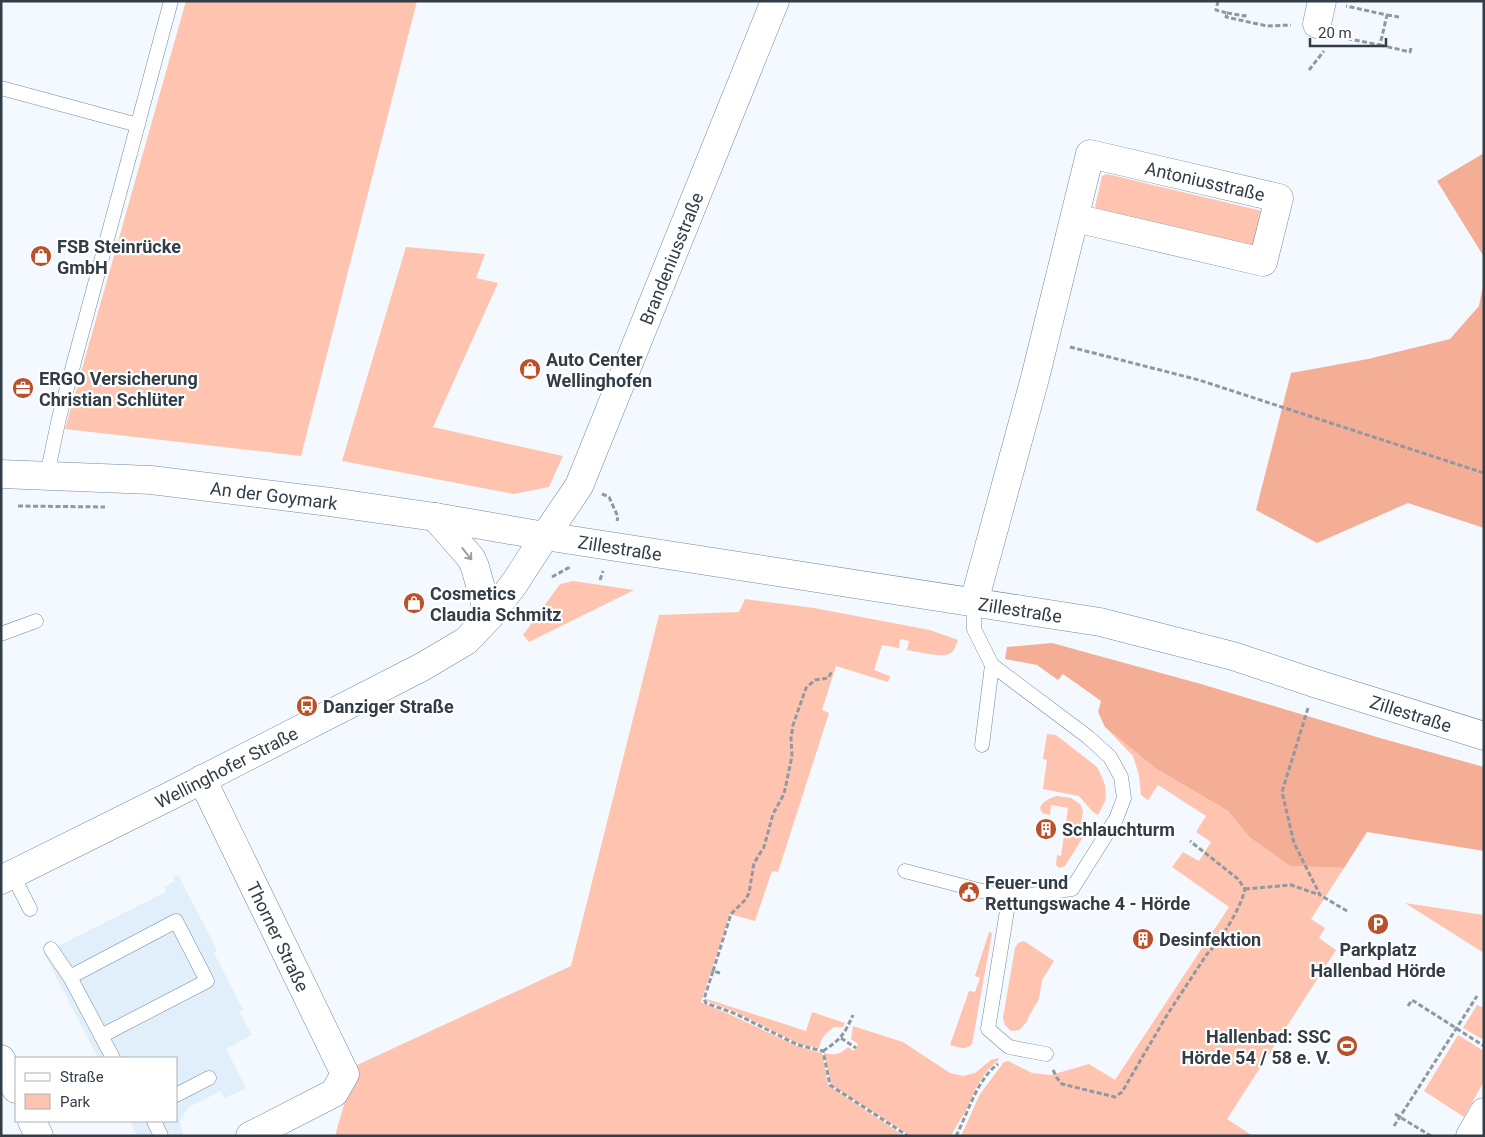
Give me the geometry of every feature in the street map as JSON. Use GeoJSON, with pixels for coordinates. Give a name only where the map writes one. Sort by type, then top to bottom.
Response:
{"type":"FeatureCollection","features":[{"type":"Feature","properties":{"kind":"street","name":"Brandeniusstraße"},"geometry":{"type":"LineString","coordinates":[[545,536],[579,486],[775,1]]}},
{"type":"Feature","properties":{"kind":"street","name":"Antoniusstraße"},"geometry":{"type":"LineString","coordinates":[[974,602],[1045,340],[1090,154],[1279,198],[1263,262],[1075,218]]}},
{"type":"Feature","properties":{"kind":"street","name":"An der Goymark"},"geometry":{"type":"LineString","coordinates":[[1,474],[151,480],[435,517],[545,536]]}},
{"type":"Feature","properties":{"kind":"street"},"geometry":{"type":"LineString","coordinates":[[435,517],[471,558],[476,567],[489,618]]}},
{"type":"Feature","properties":{"kind":"street","name":"Zillestraße"},"geometry":{"type":"LineString","coordinates":[[545,536],[1100,622],[1233,656],[1484,736]]}},
{"type":"Feature","properties":{"kind":"street","name":"Wellinghofer Straße"},"geometry":{"type":"LineString","coordinates":[[7,877],[422,667],[466,641],[489,618],[520,576],[545,536]]}},
{"type":"Feature","properties":{"kind":"street","name":"Thorner Straße"},"geometry":{"type":"LineString","coordinates":[[202,779],[345,1074],[334,1093],[250,1136]]}},
{"type":"Feature","properties":{"kind":"street"},"geometry":{"type":"LineString","coordinates":[[1,1059],[15,1087]]}},
{"type":"Feature","properties":{"kind":"street"},"geometry":{"type":"LineString","coordinates":[[1470,1136],[1484,1112]]}},
{"type":"Feature","properties":{"kind":"street"},"geometry":{"type":"LineString","coordinates":[[32,1122],[39,1136]]}},
{"type":"Feature","properties":{"kind":"lane"},"geometry":{"type":"LineString","coordinates":[[47,476],[59,418],[171,1]]}},
{"type":"Feature","properties":{"kind":"lane"},"geometry":{"type":"LineString","coordinates":[[1,88],[138,125]]}},
{"type":"Feature","properties":{"kind":"lane"},"geometry":{"type":"LineString","coordinates":[[905,872],[1009,898],[1072,889],[1116,819],[1124,798],[1121,777],[1110,757],[1088,737],[992,665],[974,629],[974,602]]}},
{"type":"Feature","properties":{"kind":"lane"},"geometry":{"type":"LineString","coordinates":[[1,634],[36,621]]}},
{"type":"Feature","properties":{"kind":"lane"},"geometry":{"type":"LineString","coordinates":[[982,745],[992,665]]}},
{"type":"Feature","properties":{"kind":"lane"},"geometry":{"type":"LineString","coordinates":[[7,877],[30,909]]}},
{"type":"Feature","properties":{"kind":"lane"},"geometry":{"type":"LineString","coordinates":[[1009,898],[988,1029],[1009,1046],[1046,1054]]}},
{"type":"Feature","properties":{"kind":"lane"},"geometry":{"type":"LineString","coordinates":[[70,977],[176,921],[207,981],[101,1036]]}},
{"type":"Feature","properties":{"kind":"lane"},"geometry":{"type":"LineString","coordinates":[[51,949],[70,977],[112,1057]]}},
{"type":"Feature","properties":{"kind":"lane"},"geometry":{"type":"LineString","coordinates":[[178,1094],[209,1078]]}},
{"type":"Feature","properties":{"kind":"lane"},"geometry":{"type":"LineString","coordinates":[[154,1122],[161,1136]]}},
{"type":"Feature","properties":{"kind":"path"},"geometry":{"type":"LineString","coordinates":[[1218,1],[1216,10],[1245,16],[1246,13]]}},
{"type":"Feature","properties":{"kind":"path"},"geometry":{"type":"LineString","coordinates":[[1227,12],[1226,17],[1267,26],[1330,17],[1386,15],[1399,17]]}},
{"type":"Feature","properties":{"kind":"path"},"geometry":{"type":"LineString","coordinates":[[1380,45],[1386,15]]}},
{"type":"Feature","properties":{"kind":"path"},"geometry":{"type":"LineString","coordinates":[[1330,17],[1380,45],[1410,52],[1411,48]]}},
{"type":"Feature","properties":{"kind":"path"},"geometry":{"type":"LineString","coordinates":[[1045,340],[1199,380],[1484,473]]}},
{"type":"Feature","properties":{"kind":"path"},"geometry":{"type":"LineString","coordinates":[[609,497],[618,517]]}},
{"type":"Feature","properties":{"kind":"path"},"geometry":{"type":"LineString","coordinates":[[18,506],[114,507]]}},
{"type":"Feature","properties":{"kind":"path"},"geometry":{"type":"LineString","coordinates":[[833,671],[828,678],[815,680],[806,688],[793,725],[791,738],[792,756],[784,794],[774,814],[764,847],[754,863],[749,893],[746,899],[731,914],[704,999],[706,1003],[736,1014],[798,1045],[823,1051],[841,1038],[853,1015]]}},
{"type":"Feature","properties":{"kind":"path"},"geometry":{"type":"LineString","coordinates":[[1314,683],[1310,704],[1282,792],[1294,843],[1320,895]]}},
{"type":"Feature","properties":{"kind":"path"},"geometry":{"type":"LineString","coordinates":[[1046,1054],[1057,1078],[1062,1084],[1115,1097],[1122,1092],[1168,1015],[1207,954],[1214,948],[1243,900],[1245,889],[1238,879],[1190,841]]}},
{"type":"Feature","properties":{"kind":"path"},"geometry":{"type":"LineString","coordinates":[[1245,889],[1290,885],[1320,895],[1347,911]]}},
{"type":"Feature","properties":{"kind":"path"},"geometry":{"type":"LineString","coordinates":[[713,971],[720,973]]}},
{"type":"Feature","properties":{"kind":"path"},"geometry":{"type":"LineString","coordinates":[[1394,1126],[1478,996]]}},
{"type":"Feature","properties":{"kind":"path"},"geometry":{"type":"LineString","coordinates":[[1408,1006],[1412,1000],[1484,1046]]}},
{"type":"Feature","properties":{"kind":"path"},"geometry":{"type":"LineString","coordinates":[[841,1038],[856,1048]]}},
{"type":"Feature","properties":{"kind":"path"},"geometry":{"type":"LineString","coordinates":[[956,1136],[980,1086],[990,1070],[1000,1063],[1009,1046]]}},
{"type":"Feature","properties":{"kind":"path"},"geometry":{"type":"LineString","coordinates":[[823,1051],[830,1085],[908,1136]]}},
{"type":"Feature","properties":{"kind":"path"},"geometry":{"type":"LineString","coordinates":[[1396,1114],[1423,1134],[1431,1136]]}},
{"type":"Feature","properties":{"kind":"shaded area"},"geometry":{"type":"Polygon","coordinates":[[[1484,153],[1484,257],[1437,181],[1484,153]]]}},
{"type":"Feature","properties":{"kind":"shaded area"},"geometry":{"type":"Polygon","coordinates":[[[1484,280],[1484,528],[1408,503],[1317,543],[1256,510],[1291,373],[1368,359],[1450,339],[1479,306],[1484,280]]]}},
{"type":"Feature","properties":{"kind":"shaded area"},"geometry":{"type":"Polygon","coordinates":[[[1052,643],[1201,684],[1484,767],[1484,851],[1367,832],[1344,868],[1290,866],[1249,837],[1228,811],[1155,768],[1105,727],[1098,712],[1101,701],[1063,674],[1058,680],[1037,665],[1005,659],[1007,647],[1052,643]]]}},
{"type":"Feature","properties":{"kind":"shaded area"},"geometry":{"type":"Polygon","coordinates":[[[178,875],[217,950],[214,953],[243,1010],[239,1012],[252,1035],[226,1049],[246,1088],[225,1098],[221,1091],[189,1107],[180,1120],[183,1136],[137,1136],[130,1122],[178,1122],[178,1057],[97,1057],[44,953],[166,892],[164,887],[175,881],[173,877],[178,875]]]}},
{"type":"Feature","properties":{"kind":"green space"},"geometry":{"type":"Polygon","coordinates":[[[186,1],[417,1],[301,456],[65,429],[186,1]]]}},
{"type":"Feature","properties":{"kind":"green space"},"geometry":{"type":"Polygon","coordinates":[[[1107,174],[1262,211],[1260,240],[1252,247],[1104,215],[1095,207],[1102,176],[1107,174]]]}},
{"type":"Feature","properties":{"kind":"green space"},"geometry":{"type":"Polygon","coordinates":[[[406,247],[485,254],[476,278],[498,283],[433,427],[563,456],[549,487],[514,494],[342,461],[406,247]]]}},
{"type":"Feature","properties":{"kind":"green space"},"geometry":{"type":"Polygon","coordinates":[[[573,581],[634,590],[529,642],[523,635],[560,584],[573,581]]]}},
{"type":"Feature","properties":{"kind":"green space"},"geometry":{"type":"Polygon","coordinates":[[[745,599],[814,608],[930,630],[958,640],[953,651],[945,655],[907,650],[909,641],[900,639],[899,648],[882,645],[874,670],[890,676],[888,682],[836,666],[822,710],[829,713],[778,872],[772,871],[755,921],[730,914],[701,1002],[799,1047],[822,1053],[828,1085],[904,1136],[335,1136],[355,1066],[571,966],[659,615],[739,612],[745,599]]]}},
{"type":"Feature","properties":{"kind":"green space"},"geometry":{"type":"Polygon","coordinates":[[[1105,727],[1155,768],[1228,811],[1249,837],[1290,866],[1344,868],[1311,919],[1325,928],[1319,938],[1336,950],[1227,1119],[1253,1136],[961,1136],[980,1094],[1004,1062],[1008,1061],[1032,1073],[1051,1075],[1089,1064],[1115,1080],[1229,907],[1172,867],[1183,852],[1199,861],[1211,842],[1196,832],[1206,816],[1158,785],[1148,800],[1141,795],[1139,775],[1133,756],[1105,727]]]}},
{"type":"Feature","properties":{"kind":"green space"},"geometry":{"type":"Polygon","coordinates":[[[1047,734],[1056,735],[1097,767],[1105,785],[1106,799],[1098,815],[1079,796],[1043,789],[1047,760],[1043,759],[1047,734]]]}},
{"type":"Feature","properties":{"kind":"green space"},"geometry":{"type":"Polygon","coordinates":[[[1057,796],[1071,798],[1080,804],[1083,810],[1081,822],[1083,837],[1065,866],[1059,868],[1056,865],[1057,855],[1061,856],[1068,808],[1051,805],[1050,815],[1042,813],[1040,808],[1047,800],[1057,796]]]}},
{"type":"Feature","properties":{"kind":"green space"},"geometry":{"type":"Polygon","coordinates":[[[1405,903],[1484,915],[1484,953],[1405,903]]]}},
{"type":"Feature","properties":{"kind":"green space"},"geometry":{"type":"Polygon","coordinates":[[[989,932],[992,933],[972,1044],[964,1048],[950,1045],[969,991],[975,992],[980,978],[975,976],[989,932]]]}},
{"type":"Feature","properties":{"kind":"green space"},"geometry":{"type":"Polygon","coordinates":[[[1024,941],[1054,961],[1042,980],[1039,999],[1026,1023],[1019,1030],[1011,1031],[1005,1025],[1003,1018],[1015,948],[1018,943],[1024,941]]]}},
{"type":"Feature","properties":{"kind":"green space"},"geometry":{"type":"Polygon","coordinates":[[[707,999],[806,1031],[812,1012],[845,1023],[843,1027],[834,1027],[826,1033],[819,1048],[799,1044],[738,1013],[707,1001],[707,999]]]}},
{"type":"Feature","properties":{"kind":"green space"},"geometry":{"type":"Polygon","coordinates":[[[1477,1005],[1484,1008],[1484,1040],[1463,1028],[1477,1005]]]}},
{"type":"Feature","properties":{"kind":"green space"},"geometry":{"type":"Polygon","coordinates":[[[853,1026],[903,1042],[950,1073],[963,1076],[975,1073],[991,1060],[998,1058],[999,1060],[983,1077],[951,1136],[911,1136],[831,1085],[824,1053],[837,1054],[848,1047],[854,1051],[858,1044],[851,1039],[853,1026]]]}},
{"type":"Feature","properties":{"kind":"green space"},"geometry":{"type":"Polygon","coordinates":[[[1458,1035],[1484,1051],[1484,1081],[1464,1117],[1424,1091],[1458,1035]]]}},
{"type":"Feature","properties":{"kind":"place","name":"FSB Steinrücke GmbH"},"geometry":{"type":"Point","coordinates":[41,256]}},
{"type":"Feature","properties":{"kind":"place","name":"Auto Center Wellinghofen"},"geometry":{"type":"Point","coordinates":[530,369]}},
{"type":"Feature","properties":{"kind":"place","name":"ERGO Versicherung Christian Schlüter"},"geometry":{"type":"Point","coordinates":[23,388]}},
{"type":"Feature","properties":{"kind":"place","name":"Cosmetics Claudia Schmitz"},"geometry":{"type":"Point","coordinates":[414,603]}},
{"type":"Feature","properties":{"kind":"place","name":"Danziger Straße"},"geometry":{"type":"Point","coordinates":[307,706]}},
{"type":"Feature","properties":{"kind":"place","name":"Schlauchturm"},"geometry":{"type":"Point","coordinates":[1046,829]}},
{"type":"Feature","properties":{"kind":"place","name":"Feuer-und Rettungswache 4 - Hörde"},"geometry":{"type":"Point","coordinates":[969,892]}},
{"type":"Feature","properties":{"kind":"place","name":"Parkplatz Hallenbad Hörde"},"geometry":{"type":"Point","coordinates":[1378,924]}},
{"type":"Feature","properties":{"kind":"place","name":"Desinfektion"},"geometry":{"type":"Point","coordinates":[1143,939]}},
{"type":"Feature","properties":{"kind":"place","name":"Hallenbad: SSC Hörde 54 / 58 e. V."},"geometry":{"type":"Point","coordinates":[1347,1046]}}]}
